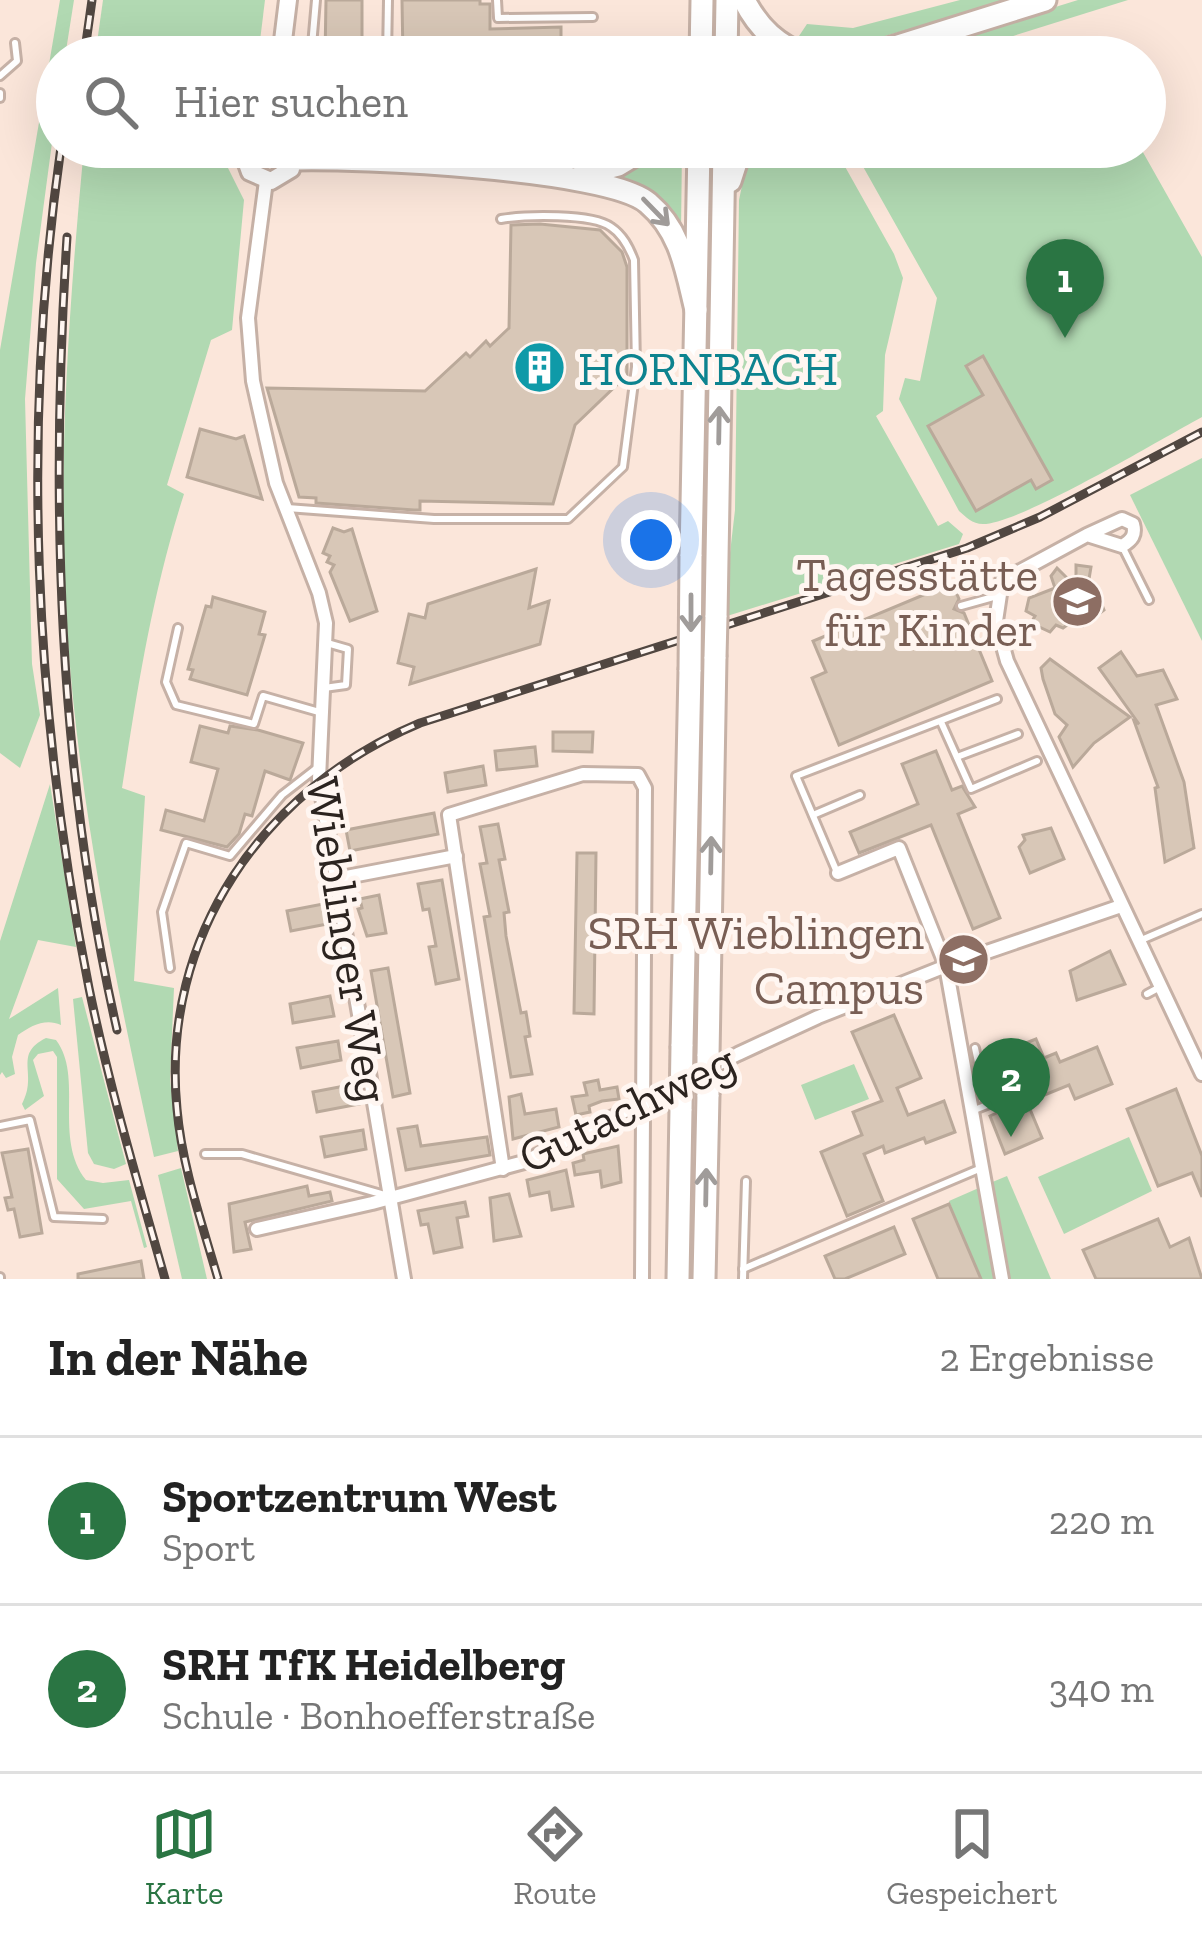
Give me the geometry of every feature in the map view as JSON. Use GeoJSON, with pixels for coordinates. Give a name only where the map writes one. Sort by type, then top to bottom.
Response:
{"type":"FeatureCollection","features":[{"type":"Feature","properties":{"kind":"highway"},"geometry":{"type":"LineString","coordinates":[[701,36],[702,0]]}},
{"type":"Feature","properties":{"kind":"highway"},"geometry":{"type":"LineString","coordinates":[[726,36],[727,0]]}},
{"type":"Feature","properties":{"kind":"highway"},"geometry":{"type":"LineString","coordinates":[[744,0],[770,36]]}},
{"type":"Feature","properties":{"kind":"highway"},"geometry":{"type":"LineString","coordinates":[[930,36],[1045,0]]}},
{"type":"Feature","properties":{"kind":"highway"},"geometry":{"type":"LineString","coordinates":[[466,168],[615,186],[645,200],[677,238],[696,310]]}},
{"type":"Feature","properties":{"kind":"highway"},"geometry":{"type":"LineString","coordinates":[[558,177],[608,168]]}},
{"type":"Feature","properties":{"kind":"highway"},"geometry":{"type":"LineString","coordinates":[[678,1279],[699,168]]}},
{"type":"Feature","properties":{"kind":"highway"},"geometry":{"type":"LineString","coordinates":[[704,1279],[724,168]]}},
{"type":"Feature","properties":{"kind":"highway"},"geometry":{"type":"LineString","coordinates":[[723,205],[734,168]]}},
{"type":"Feature","properties":{"kind":"main road"},"geometry":{"type":"LineString","coordinates":[[284,36],[288,0]]}},
{"type":"Feature","properties":{"kind":"main road"},"geometry":{"type":"LineString","coordinates":[[248,168],[266,181],[285,176],[288,168]]}},
{"type":"Feature","properties":{"kind":"street","name":"Wieblinger Weg"},"geometry":{"type":"LineString","coordinates":[[266,181],[251,279],[249,347],[266,447],[284,507],[319,592],[327,644],[318,766],[404,1279]]}},
{"type":"Feature","properties":{"kind":"street"},"geometry":{"type":"LineString","coordinates":[[1087,535],[1122,546],[1135,531],[1128,519],[1110,523],[1087,535],[1002,581],[996,621],[1006,661],[1138,941],[1153,990],[1202,1074]]}},
{"type":"Feature","properties":{"kind":"street"},"geometry":{"type":"LineString","coordinates":[[503,1169],[449,815],[583,774],[642,778],[642,1279]]}},
{"type":"Feature","properties":{"kind":"street"},"geometry":{"type":"LineString","coordinates":[[838,873],[899,848],[946,966],[1003,1279]]}},
{"type":"Feature","properties":{"kind":"street"},"geometry":{"type":"LineString","coordinates":[[336,879],[456,856]]}},
{"type":"Feature","properties":{"kind":"street","name":"Gutachweg"},"geometry":{"type":"LineString","coordinates":[[257,1229],[503,1169],[818,1017],[946,966],[1121,906]]}},
{"type":"Feature","properties":{"kind":"lane"},"geometry":{"type":"LineString","coordinates":[[313,36],[316,0]]}},
{"type":"Feature","properties":{"kind":"lane"},"geometry":{"type":"LineString","coordinates":[[388,0],[388,36]]}},
{"type":"Feature","properties":{"kind":"lane"},"geometry":{"type":"LineString","coordinates":[[497,0],[498,18],[593,17]]}},
{"type":"Feature","properties":{"kind":"lane"},"geometry":{"type":"LineString","coordinates":[[0,76],[17,61],[14,43]]}},
{"type":"Feature","properties":{"kind":"lane"},"geometry":{"type":"LineString","coordinates":[[284,507],[410,518],[568,519],[622,467],[636,367],[634,260],[628,245],[612,227],[596,219],[501,219]]}},
{"type":"Feature","properties":{"kind":"lane"},"geometry":{"type":"LineString","coordinates":[[1122,546],[1149,600]]}},
{"type":"Feature","properties":{"kind":"lane"},"geometry":{"type":"LineString","coordinates":[[961,605],[997,596]]}},
{"type":"Feature","properties":{"kind":"lane"},"geometry":{"type":"LineString","coordinates":[[178,628],[166,682],[176,705],[254,724],[263,696],[322,713]]}},
{"type":"Feature","properties":{"kind":"lane"},"geometry":{"type":"LineString","coordinates":[[324,688],[346,685],[348,649],[327,644]]}},
{"type":"Feature","properties":{"kind":"lane"},"geometry":{"type":"LineString","coordinates":[[838,873],[796,776],[997,699]]}},
{"type":"Feature","properties":{"kind":"lane"},"geometry":{"type":"LineString","coordinates":[[941,722],[971,790],[1037,760]]}},
{"type":"Feature","properties":{"kind":"lane"},"geometry":{"type":"LineString","coordinates":[[957,757],[1018,734]]}},
{"type":"Feature","properties":{"kind":"lane"},"geometry":{"type":"LineString","coordinates":[[170,968],[163,912],[186,843],[230,856],[282,795],[318,766]]}},
{"type":"Feature","properties":{"kind":"lane"},"geometry":{"type":"LineString","coordinates":[[812,815],[860,795]]}},
{"type":"Feature","properties":{"kind":"lane"},"geometry":{"type":"LineString","coordinates":[[1138,941],[1202,914]]}},
{"type":"Feature","properties":{"kind":"lane"},"geometry":{"type":"LineString","coordinates":[[972,1111],[987,1105],[975,1048]]}},
{"type":"Feature","properties":{"kind":"lane"},"geometry":{"type":"LineString","coordinates":[[0,1126],[30,1120],[54,1217],[103,1219]]}},
{"type":"Feature","properties":{"kind":"lane"},"geometry":{"type":"LineString","coordinates":[[205,1154],[242,1154],[391,1197]]}},
{"type":"Feature","properties":{"kind":"lane"},"geometry":{"type":"LineString","coordinates":[[743,1269],[982,1167]]}},
{"type":"Feature","properties":{"kind":"lane"},"geometry":{"type":"LineString","coordinates":[[743,1279],[746,1180]]}},
{"type":"Feature","properties":{"kind":"green space"},"geometry":{"type":"Polygon","coordinates":[[[60,0],[74,0],[68,36],[54,36],[60,0]]]}},
{"type":"Feature","properties":{"kind":"green space"},"geometry":{"type":"Polygon","coordinates":[[[103,0],[265,0],[261,36],[98,36],[103,0]]]}},
{"type":"Feature","properties":{"kind":"green space"},"geometry":{"type":"Polygon","coordinates":[[[960,0],[1010,0],[885,36],[799,36],[807,24],[853,28],[960,0]]]}},
{"type":"Feature","properties":{"kind":"green space"},"geometry":{"type":"Polygon","coordinates":[[[1078,0],[1128,0],[1013,36],[962,36],[1078,0]]]}},
{"type":"Feature","properties":{"kind":"green space"},"geometry":{"type":"Polygon","coordinates":[[[36,140],[36,168],[49,168],[25,399],[32,664],[40,715],[20,768],[0,753],[0,350],[36,140]]]}},
{"type":"Feature","properties":{"kind":"green space"},"geometry":{"type":"Polygon","coordinates":[[[82,168],[228,168],[244,200],[232,330],[211,340],[167,485],[184,494],[155,604],[122,788],[145,796],[134,981],[174,988],[170,1079],[178,1151],[154,1157],[113,961],[73,695],[63,508],[82,168]]]}},
{"type":"Feature","properties":{"kind":"green space"},"geometry":{"type":"Polygon","coordinates":[[[624,168],[682,168],[681,232],[650,192],[612,176],[624,168]]]}},
{"type":"Feature","properties":{"kind":"green space"},"geometry":{"type":"Polygon","coordinates":[[[746,168],[846,168],[903,278],[885,355],[883,411],[876,416],[938,526],[948,521],[963,534],[959,544],[727,616],[735,510],[739,200],[746,168]]]}},
{"type":"Feature","properties":{"kind":"green space"},"geometry":{"type":"Polygon","coordinates":[[[864,168],[1152,168],[1202,257],[1202,417],[1027,510],[976,523],[959,511],[899,399],[905,378],[920,381],[937,298],[864,168]]]}},
{"type":"Feature","properties":{"kind":"green space"},"geometry":{"type":"Polygon","coordinates":[[[1202,458],[1202,641],[1130,495],[1202,458]]]}},
{"type":"Feature","properties":{"kind":"green space"},"geometry":{"type":"Polygon","coordinates":[[[50,784],[76,947],[38,940],[9,1019],[58,988],[61,1025],[44,1023],[18,1035],[12,1057],[15,1074],[6,1078],[0,1075],[0,941],[50,784]]]}},
{"type":"Feature","properties":{"kind":"green space"},"geometry":{"type":"Polygon","coordinates":[[[82,997],[126,1164],[114,1169],[94,1164],[88,1153],[73,999],[82,997]]]}},
{"type":"Feature","properties":{"kind":"green space"},"geometry":{"type":"Polygon","coordinates":[[[46,1038],[56,1040],[64,1055],[76,1163],[86,1180],[129,1180],[147,1247],[131,1201],[84,1209],[57,1179],[57,1057],[53,1051],[33,1060],[44,1096],[25,1110],[22,1104],[30,1051],[46,1038]]]}},
{"type":"Feature","properties":{"kind":"green space"},"geometry":{"type":"Polygon","coordinates":[[[854,1064],[869,1099],[815,1120],[801,1085],[854,1064]]]}},
{"type":"Feature","properties":{"kind":"green space"},"geometry":{"type":"Polygon","coordinates":[[[1129,1137],[1152,1191],[1064,1234],[1038,1177],[1129,1137]]]}},
{"type":"Feature","properties":{"kind":"green space"},"geometry":{"type":"Polygon","coordinates":[[[181,1168],[207,1279],[182,1279],[158,1175],[181,1168]]]}},
{"type":"Feature","properties":{"kind":"green space"},"geometry":{"type":"Polygon","coordinates":[[[1007,1176],[1051,1279],[1007,1279],[990,1183],[1007,1176]]]}},
{"type":"Feature","properties":{"kind":"green space"},"geometry":{"type":"Polygon","coordinates":[[[981,1187],[998,1279],[980,1279],[949,1201],[981,1187]]]}},
{"type":"Feature","properties":{"kind":"building"},"geometry":{"type":"Polygon","coordinates":[[[326,0],[362,0],[362,36],[325,36],[326,0]]]}},
{"type":"Feature","properties":{"kind":"building"},"geometry":{"type":"Polygon","coordinates":[[[402,0],[480,0],[480,4],[490,4],[490,29],[561,27],[561,36],[403,36],[402,0]]]}},
{"type":"Feature","properties":{"kind":"building","name":"HORNBACH"},"geometry":{"type":"Polygon","coordinates":[[[511,225],[600,230],[622,252],[627,267],[627,375],[575,425],[553,504],[420,501],[420,510],[414,510],[316,503],[316,498],[299,497],[267,388],[425,391],[466,353],[470,357],[486,341],[490,346],[509,328],[511,225]]]}},
{"type":"Feature","properties":{"kind":"building"},"geometry":{"type":"Polygon","coordinates":[[[983,356],[1052,480],[1036,489],[1031,480],[976,511],[928,426],[983,395],[966,366],[983,356]]]}},
{"type":"Feature","properties":{"kind":"building"},"geometry":{"type":"Polygon","coordinates":[[[200,429],[236,439],[244,436],[262,499],[187,477],[200,429]]]}},
{"type":"Feature","properties":{"kind":"building"},"geometry":{"type":"Polygon","coordinates":[[[333,528],[352,529],[377,611],[350,621],[330,572],[334,565],[323,553],[333,528]]]}},
{"type":"Feature","properties":{"kind":"building"},"geometry":{"type":"Polygon","coordinates":[[[1076,565],[1091,567],[1088,585],[1095,587],[1104,610],[1083,626],[1074,620],[1050,632],[1031,623],[1035,616],[1026,611],[1029,598],[1055,588],[1051,576],[1057,568],[1076,587],[1076,565]]]}},
{"type":"Feature","properties":{"kind":"building"},"geometry":{"type":"Polygon","coordinates":[[[536,569],[529,608],[549,601],[540,644],[410,684],[414,667],[398,663],[409,614],[425,618],[428,604],[536,569]]]}},
{"type":"Feature","properties":{"kind":"building"},"geometry":{"type":"Polygon","coordinates":[[[952,583],[959,599],[954,609],[964,613],[992,681],[839,745],[812,678],[826,672],[813,641],[952,583]]]}},
{"type":"Feature","properties":{"kind":"building"},"geometry":{"type":"Polygon","coordinates":[[[213,597],[265,612],[259,634],[265,635],[247,695],[190,679],[193,670],[188,669],[206,606],[211,607],[213,597]]]}},
{"type":"Feature","properties":{"kind":"building"},"geometry":{"type":"Polygon","coordinates":[[[1121,652],[1137,676],[1163,670],[1177,699],[1156,705],[1184,782],[1194,848],[1165,862],[1158,787],[1134,721],[1139,724],[1099,668],[1121,652]]]}},
{"type":"Feature","properties":{"kind":"building"},"geometry":{"type":"Polygon","coordinates":[[[1050,659],[1130,717],[1094,743],[1073,767],[1059,737],[1067,725],[1055,714],[1043,679],[1041,668],[1050,659]]]}},
{"type":"Feature","properties":{"kind":"building"},"geometry":{"type":"Polygon","coordinates":[[[200,726],[228,733],[230,726],[258,730],[303,743],[290,780],[265,771],[252,816],[245,814],[239,834],[227,847],[161,830],[166,810],[204,821],[218,769],[191,762],[200,726]]]}},
{"type":"Feature","properties":{"kind":"building"},"geometry":{"type":"Polygon","coordinates":[[[553,732],[593,732],[592,752],[553,751],[553,732]]]}},
{"type":"Feature","properties":{"kind":"building"},"geometry":{"type":"Polygon","coordinates":[[[535,747],[537,766],[497,770],[495,751],[535,747]]]}},
{"type":"Feature","properties":{"kind":"building"},"geometry":{"type":"Polygon","coordinates":[[[936,751],[952,790],[962,786],[975,807],[958,814],[1000,918],[973,929],[931,825],[859,853],[850,832],[918,804],[902,764],[936,751]]]}},
{"type":"Feature","properties":{"kind":"building"},"geometry":{"type":"Polygon","coordinates":[[[483,766],[486,785],[448,792],[445,773],[483,766]]]}},
{"type":"Feature","properties":{"kind":"building"},"geometry":{"type":"Polygon","coordinates":[[[434,813],[438,834],[350,851],[346,830],[434,813]]]}},
{"type":"Feature","properties":{"kind":"building"},"geometry":{"type":"Polygon","coordinates":[[[498,824],[509,912],[504,913],[506,936],[521,1013],[526,1012],[532,1074],[511,1077],[484,917],[490,916],[480,864],[487,863],[480,827],[498,824]]]}},
{"type":"Feature","properties":{"kind":"building"},"geometry":{"type":"Polygon","coordinates":[[[1051,828],[1064,859],[1030,873],[1019,847],[1023,835],[1051,828]]]}},
{"type":"Feature","properties":{"kind":"building"},"geometry":{"type":"Polygon","coordinates":[[[577,853],[596,853],[594,1014],[574,1013],[577,853]]]}},
{"type":"Feature","properties":{"kind":"building"},"geometry":{"type":"Polygon","coordinates":[[[442,880],[459,979],[436,984],[429,947],[436,946],[418,884],[442,880]]]}},
{"type":"Feature","properties":{"kind":"building"},"geometry":{"type":"Polygon","coordinates":[[[379,895],[386,933],[367,936],[358,909],[362,908],[360,899],[379,895]]]}},
{"type":"Feature","properties":{"kind":"building"},"geometry":{"type":"Polygon","coordinates":[[[323,904],[327,924],[291,931],[287,911],[323,904]]]}},
{"type":"Feature","properties":{"kind":"building"},"geometry":{"type":"Polygon","coordinates":[[[1110,951],[1125,984],[1077,1000],[1070,971],[1110,951]]]}},
{"type":"Feature","properties":{"kind":"building"},"geometry":{"type":"Polygon","coordinates":[[[388,968],[410,1093],[393,1097],[371,971],[388,968]]]}},
{"type":"Feature","properties":{"kind":"building"},"geometry":{"type":"Polygon","coordinates":[[[330,996],[334,1016],[293,1023],[290,1004],[330,996]]]}},
{"type":"Feature","properties":{"kind":"building"},"geometry":{"type":"Polygon","coordinates":[[[894,1015],[921,1078],[897,1088],[908,1115],[944,1101],[955,1132],[885,1153],[883,1146],[864,1154],[883,1201],[847,1216],[821,1152],[862,1135],[853,1112],[882,1101],[852,1032],[894,1015]]]}},
{"type":"Feature","properties":{"kind":"building"},"geometry":{"type":"Polygon","coordinates":[[[1036,1039],[1044,1058],[1056,1053],[1060,1062],[1097,1047],[1112,1084],[1075,1099],[1069,1085],[1027,1102],[1042,1138],[1005,1154],[990,1116],[1010,1107],[1004,1095],[1013,1091],[998,1054],[1036,1039]]]}},
{"type":"Feature","properties":{"kind":"building"},"geometry":{"type":"Polygon","coordinates":[[[338,1041],[341,1060],[301,1068],[297,1048],[338,1041]]]}},
{"type":"Feature","properties":{"kind":"building"},"geometry":{"type":"Polygon","coordinates":[[[598,1080],[600,1090],[617,1087],[619,1099],[602,1101],[589,1106],[590,1112],[576,1115],[572,1097],[587,1095],[584,1083],[598,1080]]]}},
{"type":"Feature","properties":{"kind":"building"},"geometry":{"type":"Polygon","coordinates":[[[355,1084],[359,1104],[317,1112],[313,1092],[355,1084]]]}},
{"type":"Feature","properties":{"kind":"building"},"geometry":{"type":"Polygon","coordinates":[[[1176,1089],[1202,1156],[1202,1197],[1192,1173],[1158,1186],[1127,1109],[1176,1089]]]}},
{"type":"Feature","properties":{"kind":"building"},"geometry":{"type":"Polygon","coordinates":[[[521,1094],[525,1114],[556,1109],[559,1127],[513,1139],[509,1097],[521,1094]]]}},
{"type":"Feature","properties":{"kind":"building"},"geometry":{"type":"Polygon","coordinates":[[[417,1126],[421,1146],[487,1137],[490,1155],[406,1170],[398,1129],[417,1126]]]}},
{"type":"Feature","properties":{"kind":"building"},"geometry":{"type":"Polygon","coordinates":[[[363,1130],[366,1149],[325,1157],[321,1137],[363,1130]]]}},
{"type":"Feature","properties":{"kind":"building"},"geometry":{"type":"Polygon","coordinates":[[[618,1146],[621,1182],[602,1187],[600,1171],[575,1175],[573,1163],[584,1160],[583,1154],[618,1146]]]}},
{"type":"Feature","properties":{"kind":"building"},"geometry":{"type":"Polygon","coordinates":[[[28,1149],[42,1233],[20,1237],[14,1209],[8,1210],[5,1198],[12,1197],[2,1153],[28,1149]]]}},
{"type":"Feature","properties":{"kind":"building"},"geometry":{"type":"Polygon","coordinates":[[[566,1170],[573,1206],[552,1210],[549,1192],[530,1196],[527,1180],[566,1170]]]}},
{"type":"Feature","properties":{"kind":"building"},"geometry":{"type":"Polygon","coordinates":[[[307,1186],[309,1196],[330,1192],[332,1201],[245,1222],[251,1249],[234,1252],[229,1204],[307,1186]]]}},
{"type":"Feature","properties":{"kind":"building"},"geometry":{"type":"Polygon","coordinates":[[[509,1194],[521,1236],[494,1241],[490,1198],[509,1194]]]}},
{"type":"Feature","properties":{"kind":"building"},"geometry":{"type":"Polygon","coordinates":[[[465,1202],[468,1216],[457,1218],[462,1247],[434,1253],[428,1224],[421,1225],[418,1211],[465,1202]]]}},
{"type":"Feature","properties":{"kind":"building"},"geometry":{"type":"Polygon","coordinates":[[[949,1204],[981,1279],[938,1279],[913,1219],[949,1204]]]}},
{"type":"Feature","properties":{"kind":"building"},"geometry":{"type":"Polygon","coordinates":[[[1158,1219],[1170,1247],[1189,1238],[1202,1279],[1096,1279],[1083,1250],[1158,1219]]]}},
{"type":"Feature","properties":{"kind":"building"},"geometry":{"type":"Polygon","coordinates":[[[894,1227],[905,1254],[835,1279],[825,1256],[894,1227]]]}},
{"type":"Feature","properties":{"kind":"building"},"geometry":{"type":"Polygon","coordinates":[[[141,1261],[144,1279],[78,1279],[78,1274],[141,1261]]]}},
{"type":"Feature","properties":{"kind":"railway"},"geometry":{"type":"LineString","coordinates":[[87,36],[92,0]]}},
{"type":"Feature","properties":{"kind":"railway"},"geometry":{"type":"LineString","coordinates":[[58,168],[48,252],[38,463],[45,674],[70,884],[89,988],[165,1279]]}},
{"type":"Feature","properties":{"kind":"railway"},"geometry":{"type":"LineString","coordinates":[[67,237],[59,436],[63,635],[82,834],[117,1030]]}},
{"type":"Feature","properties":{"kind":"railway"},"geometry":{"type":"LineString","coordinates":[[218,1279],[188,1174],[177,1109],[176,1045],[186,985],[205,928],[234,876],[270,828],[314,786],[364,751],[420,723],[967,548],[1040,517],[1202,432]]}},
{"type":"Feature","properties":{"kind":"place","name":"Sportzentrum West"},"geometry":{"type":"Point","coordinates":[1065,338]}},
{"type":"Feature","properties":{"kind":"place","name":"HORNBACH"},"geometry":{"type":"Point","coordinates":[539,368]}},
{"type":"Feature","properties":{"kind":"place","name":"Tagesstätte für Kinder"},"geometry":{"type":"Point","coordinates":[1077,602]}},
{"type":"Feature","properties":{"kind":"place","name":"SRH Wieblingen Campus"},"geometry":{"type":"Point","coordinates":[963,960]}},
{"type":"Feature","properties":{"kind":"place","name":"SRH TfK Heidelberg"},"geometry":{"type":"Point","coordinates":[1011,1137]}}]}
